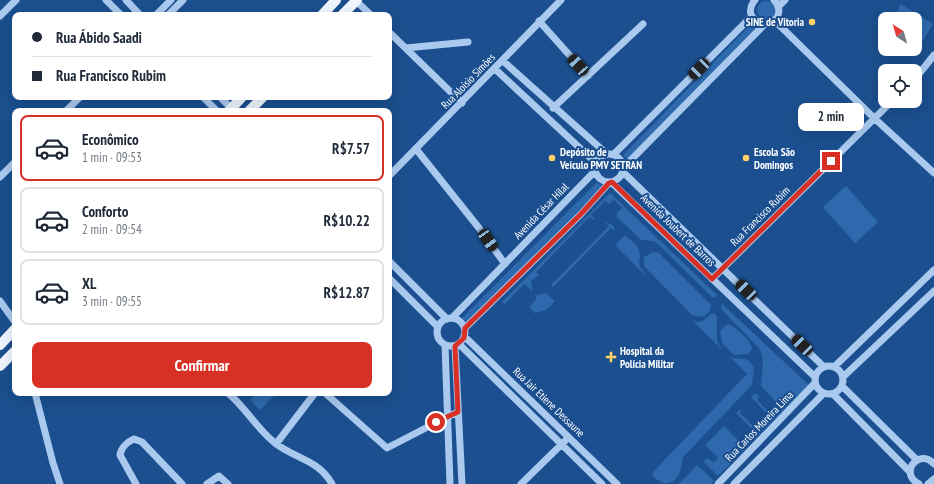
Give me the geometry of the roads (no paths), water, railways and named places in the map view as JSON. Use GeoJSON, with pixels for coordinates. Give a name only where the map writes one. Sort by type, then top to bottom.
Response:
{"type":"FeatureCollection","features":[{"type":"Feature","properties":{"kind":"main road"},"geometry":{"type":"LineString","coordinates":[[325,12],[336,0]]}},
{"type":"Feature","properties":{"kind":"main road"},"geometry":{"type":"LineString","coordinates":[[345,12],[357,0]]}},
{"type":"Feature","properties":{"kind":"main road"},"geometry":{"type":"LineString","coordinates":[[233,108],[239,100]]}},
{"type":"Feature","properties":{"kind":"main road"},"geometry":{"type":"LineString","coordinates":[[252,108],[260,100]]}},
{"type":"Feature","properties":{"kind":"main road"},"geometry":{"type":"LineString","coordinates":[[0,345],[12,332]]}},
{"type":"Feature","properties":{"kind":"main road"},"geometry":{"type":"LineString","coordinates":[[0,366],[12,353]]}},
{"type":"Feature","properties":{"kind":"street"},"geometry":{"type":"LineString","coordinates":[[0,16],[16,0]]}},
{"type":"Feature","properties":{"kind":"street"},"geometry":{"type":"LineString","coordinates":[[106,0],[118,12]]}},
{"type":"Feature","properties":{"kind":"street"},"geometry":{"type":"LineString","coordinates":[[126,0],[137,12]]}},
{"type":"Feature","properties":{"kind":"street"},"geometry":{"type":"LineString","coordinates":[[159,12],[170,0]]}},
{"type":"Feature","properties":{"kind":"street"},"geometry":{"type":"LineString","coordinates":[[171,12],[183,0]]}},
{"type":"Feature","properties":{"kind":"street"},"geometry":{"type":"LineString","coordinates":[[357,0],[368,12]]}},
{"type":"Feature","properties":{"kind":"street","name":"Rua Aloísio Simões"},"geometry":{"type":"LineString","coordinates":[[392,173],[561,0]]}},
{"type":"Feature","properties":{"kind":"street"},"geometry":{"type":"LineString","coordinates":[[754,0],[751,7],[752,16],[757,22],[765,24]]}},
{"type":"Feature","properties":{"kind":"street"},"geometry":{"type":"LineString","coordinates":[[462,484],[458,412],[457,345],[464,336],[465,328],[611,183],[619,179],[624,170],[765,24],[774,20],[778,13],[778,7],[774,0]]}},
{"type":"Feature","properties":{"kind":"street"},"geometry":{"type":"LineString","coordinates":[[778,7],[785,0]]}},
{"type":"Feature","properties":{"kind":"street"},"geometry":{"type":"LineString","coordinates":[[596,167],[601,156],[611,154],[752,16]]}},
{"type":"Feature","properties":{"kind":"street"},"geometry":{"type":"LineString","coordinates":[[774,20],[874,118],[934,173]]}},
{"type":"Feature","properties":{"kind":"street"},"geometry":{"type":"LineString","coordinates":[[540,21],[588,76]]}},
{"type":"Feature","properties":{"kind":"street"},"geometry":{"type":"LineString","coordinates":[[553,108],[643,24]]}},
{"type":"Feature","properties":{"kind":"street"},"geometry":{"type":"LineString","coordinates":[[392,35],[462,103]]}},
{"type":"Feature","properties":{"kind":"street"},"geometry":{"type":"LineString","coordinates":[[406,48],[468,42]]}},
{"type":"Feature","properties":{"kind":"street"},"geometry":{"type":"LineString","coordinates":[[922,70],[934,55]]}},
{"type":"Feature","properties":{"kind":"street"},"geometry":{"type":"LineString","coordinates":[[503,61],[553,108],[611,154],[621,159],[624,170]]}},
{"type":"Feature","properties":{"kind":"street"},"geometry":{"type":"LineString","coordinates":[[495,68],[596,167],[600,179],[611,183]]}},
{"type":"Feature","properties":{"kind":"street"},"geometry":{"type":"LineString","coordinates":[[69,108],[77,100]]}},
{"type":"Feature","properties":{"kind":"street"},"geometry":{"type":"LineString","coordinates":[[206,100],[214,108]]}},
{"type":"Feature","properties":{"kind":"street"},"geometry":{"type":"LineString","coordinates":[[223,100],[229,108]]}},
{"type":"Feature","properties":{"kind":"street","name":"Rua Francisco Rubim"},"geometry":{"type":"LineString","coordinates":[[712,279],[885,108]]}},
{"type":"Feature","properties":{"kind":"street"},"geometry":{"type":"LineString","coordinates":[[416,149],[479,228],[505,264]]}},
{"type":"Feature","properties":{"kind":"street"},"geometry":{"type":"LineString","coordinates":[[0,177],[12,165]]}},
{"type":"Feature","properties":{"kind":"street","name":"Avenida César Hilal"},"geometry":{"type":"LineString","coordinates":[[449,318],[505,264],[596,167]]}},
{"type":"Feature","properties":{"kind":"street","name":"Avenida Joubert de Barros"},"geometry":{"type":"LineString","coordinates":[[624,170],[824,367]]}},
{"type":"Feature","properties":{"kind":"street","name":"Avenida Joubert de Barros"},"geometry":{"type":"LineString","coordinates":[[611,183],[815,380]]}},
{"type":"Feature","properties":{"kind":"street"},"geometry":{"type":"LineString","coordinates":[[392,264],[449,318],[459,320],[465,328]]}},
{"type":"Feature","properties":{"kind":"street"},"geometry":{"type":"LineString","coordinates":[[834,367],[933,274]]}},
{"type":"Feature","properties":{"kind":"street"},"geometry":{"type":"LineString","coordinates":[[392,281],[438,327],[438,338],[445,345],[449,416],[450,484]]}},
{"type":"Feature","properties":{"kind":"street"},"geometry":{"type":"LineString","coordinates":[[843,377],[934,290]]}},
{"type":"Feature","properties":{"kind":"street"},"geometry":{"type":"LineString","coordinates":[[0,301],[12,318]]}},
{"type":"Feature","properties":{"kind":"street"},"geometry":{"type":"LineString","coordinates":[[438,327],[449,318]]}},
{"type":"Feature","properties":{"kind":"street"},"geometry":{"type":"LineString","coordinates":[[883,320],[893,329]]}},
{"type":"Feature","properties":{"kind":"street","name":"Rua Jair Etiene Dessaune"},"geometry":{"type":"LineString","coordinates":[[464,336],[617,484]]}},
{"type":"Feature","properties":{"kind":"street"},"geometry":{"type":"LineString","coordinates":[[445,345],[457,345]]}},
{"type":"Feature","properties":{"kind":"street","name":"Rua Jair Etiene Dessaune"},"geometry":{"type":"LineString","coordinates":[[457,345],[602,484]]}},
{"type":"Feature","properties":{"kind":"street"},"geometry":{"type":"LineString","coordinates":[[824,367],[834,367],[840,371],[843,377],[842,386],[833,394],[824,394],[818,389],[815,380],[820,369],[824,367]]}},
{"type":"Feature","properties":{"kind":"street","name":"Rua Carlos Moreira Lima"},"geometry":{"type":"LineString","coordinates":[[718,484],[815,380]]}},
{"type":"Feature","properties":{"kind":"street"},"geometry":{"type":"LineString","coordinates":[[842,386],[917,460]]}},
{"type":"Feature","properties":{"kind":"street","name":"Rua Carlos Moreira Lima"},"geometry":{"type":"LineString","coordinates":[[734,484],[824,394]]}},
{"type":"Feature","properties":{"kind":"street"},"geometry":{"type":"LineString","coordinates":[[833,394],[910,472],[914,483]]}},
{"type":"Feature","properties":{"kind":"street"},"geometry":{"type":"LineString","coordinates":[[37,396],[52,463],[60,484]]}},
{"type":"Feature","properties":{"kind":"street"},"geometry":{"type":"LineString","coordinates":[[231,396],[254,423],[276,444],[316,465],[332,484]]}},
{"type":"Feature","properties":{"kind":"street"},"geometry":{"type":"LineString","coordinates":[[276,444],[314,396]]}},
{"type":"Feature","properties":{"kind":"street"},"geometry":{"type":"LineString","coordinates":[[328,396],[387,448],[458,412]]}},
{"type":"Feature","properties":{"kind":"street"},"geometry":{"type":"LineString","coordinates":[[521,484],[568,437]]}},
{"type":"Feature","properties":{"kind":"street"},"geometry":{"type":"LineString","coordinates":[[136,484],[120,455],[121,450],[134,439],[142,442],[182,484]]}},
{"type":"Feature","properties":{"kind":"street"},"geometry":{"type":"LineString","coordinates":[[910,472],[912,465],[917,460],[927,458],[934,464]]}},
{"type":"Feature","properties":{"kind":"street"},"geometry":{"type":"LineString","coordinates":[[208,484],[219,476],[228,484]]}},
{"type":"Feature","properties":{"kind":"street"},"geometry":{"type":"LineString","coordinates":[[928,484],[934,479]]}},
{"type":"Feature","properties":{"kind":"place","name":"SINE de Vitoria"},"geometry":{"type":"Point","coordinates":[812,22]}},
{"type":"Feature","properties":{"kind":"place","name":"Depósito de Veículo PMV SETRAN"},"geometry":{"type":"Point","coordinates":[552,158]}},
{"type":"Feature","properties":{"kind":"place","name":"Escola São Domingos"},"geometry":{"type":"Point","coordinates":[746,158]}},
{"type":"Feature","properties":{"kind":"place","name":"Hospital da Polícia Militar"},"geometry":{"type":"Point","coordinates":[611,357]}}]}
